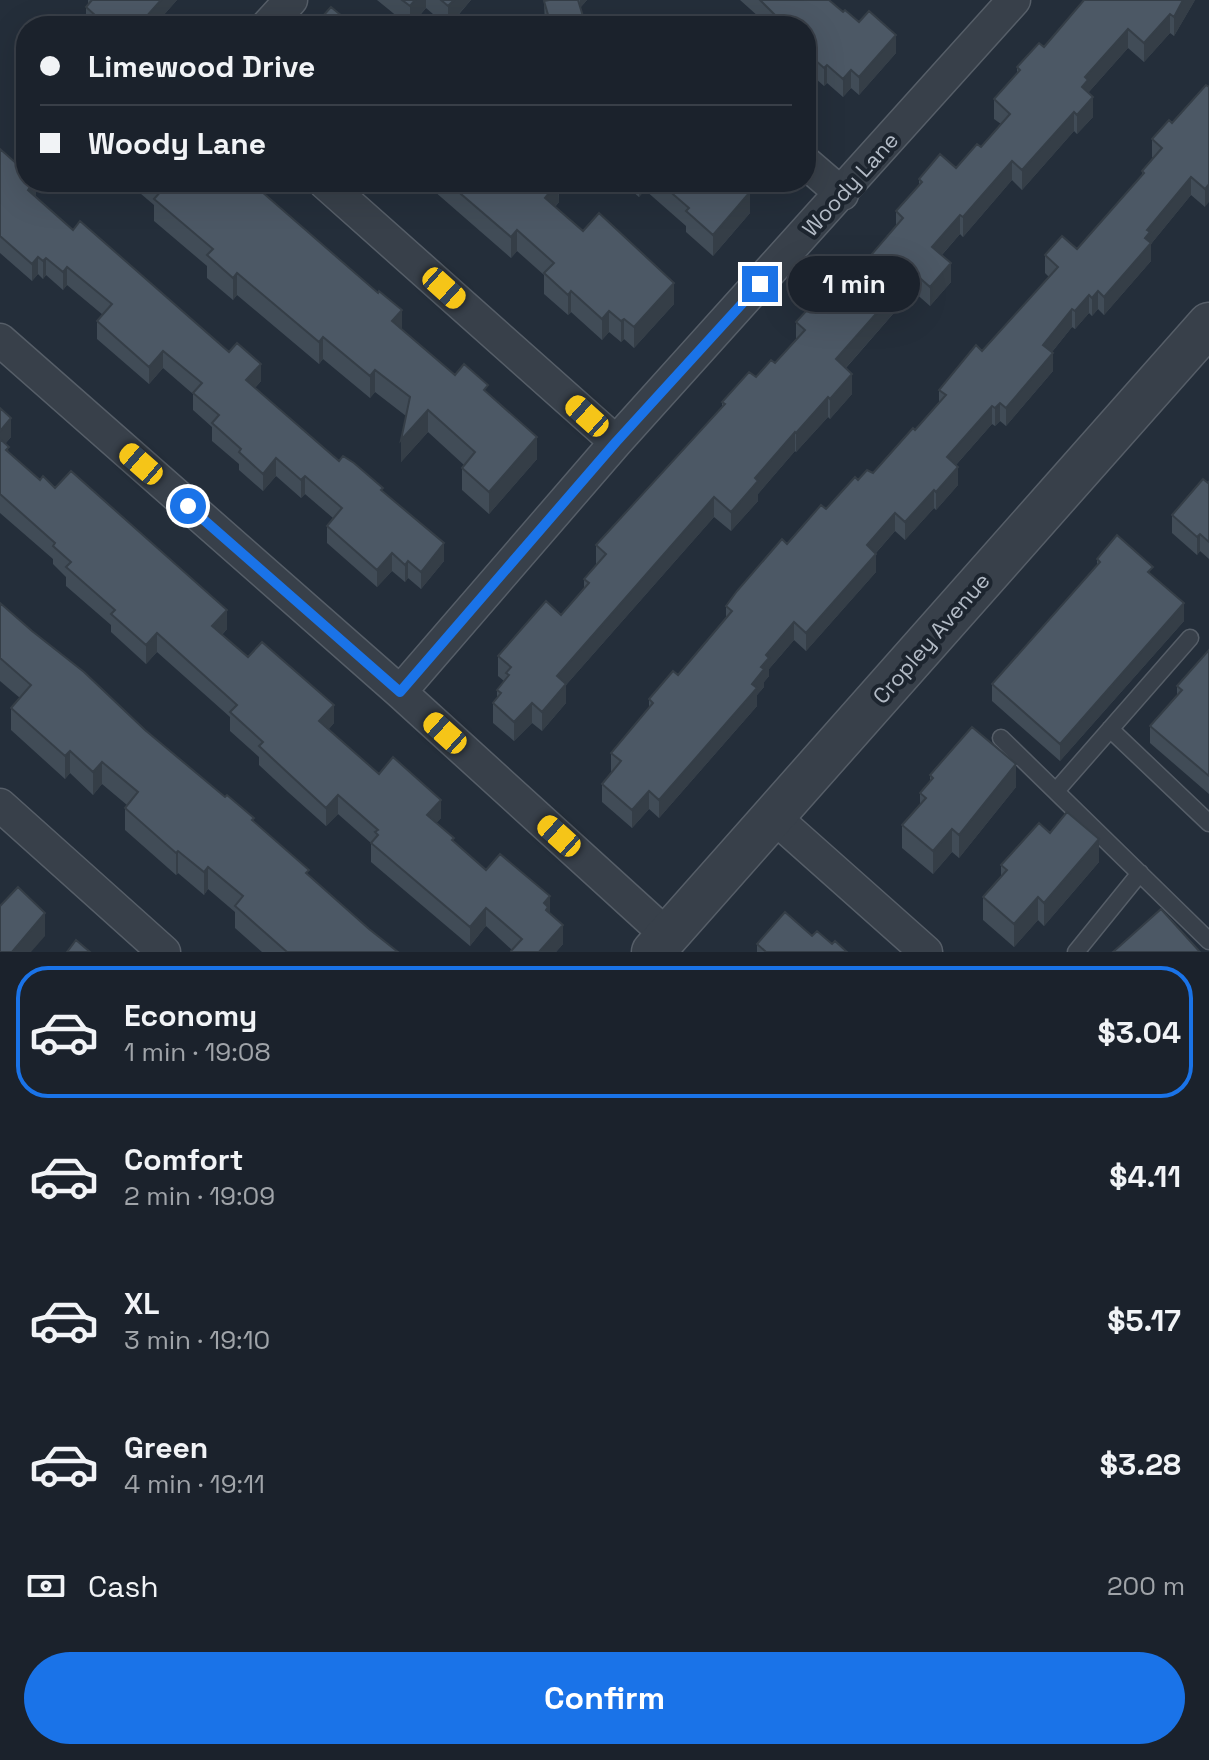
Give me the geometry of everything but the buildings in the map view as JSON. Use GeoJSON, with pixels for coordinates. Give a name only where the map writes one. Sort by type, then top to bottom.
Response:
{"type":"FeatureCollection","features":[{"type":"Feature","properties":{"kind":"street"},"geometry":{"type":"LineString","coordinates":[[276,16],[291,0]]}},
{"type":"Feature","properties":{"kind":"street","name":"Woody Lane"},"geometry":{"type":"LineString","coordinates":[[400,692],[616,442],[1014,0]]}},
{"type":"Feature","properties":{"kind":"street"},"geometry":{"type":"LineString","coordinates":[[816,172],[842,194]]}},
{"type":"Feature","properties":{"kind":"street"},"geometry":{"type":"LineString","coordinates":[[335,192],[616,442]]}},
{"type":"Feature","properties":{"kind":"street","name":"Cropley Avenue"},"geometry":{"type":"LineString","coordinates":[[661,944],[1209,324]]}},
{"type":"Feature","properties":{"kind":"street"},"geometry":{"type":"LineString","coordinates":[[0,340],[400,692],[661,944]]}},
{"type":"Feature","properties":{"kind":"street"},"geometry":{"type":"LineString","coordinates":[[0,805],[164,952]]}},
{"type":"Feature","properties":{"kind":"street"},"geometry":{"type":"LineString","coordinates":[[773,816],[926,952]]}},
{"type":"Feature","properties":{"kind":"lane"},"geometry":{"type":"LineString","coordinates":[[1056,791],[1190,638]]}},
{"type":"Feature","properties":{"kind":"lane"},"geometry":{"type":"LineString","coordinates":[[1110,729],[1209,823]]}},
{"type":"Feature","properties":{"kind":"lane"},"geometry":{"type":"LineString","coordinates":[[1001,738],[1140,873],[1205,930]]}},
{"type":"Feature","properties":{"kind":"lane"},"geometry":{"type":"LineString","coordinates":[[1076,952],[1140,873]]}},
{"type":"Feature","properties":{"kind":"route"},"geometry":{"type":"LineString","coordinates":[[188,506],[400,692],[616,442],[760,284]]}}]}
